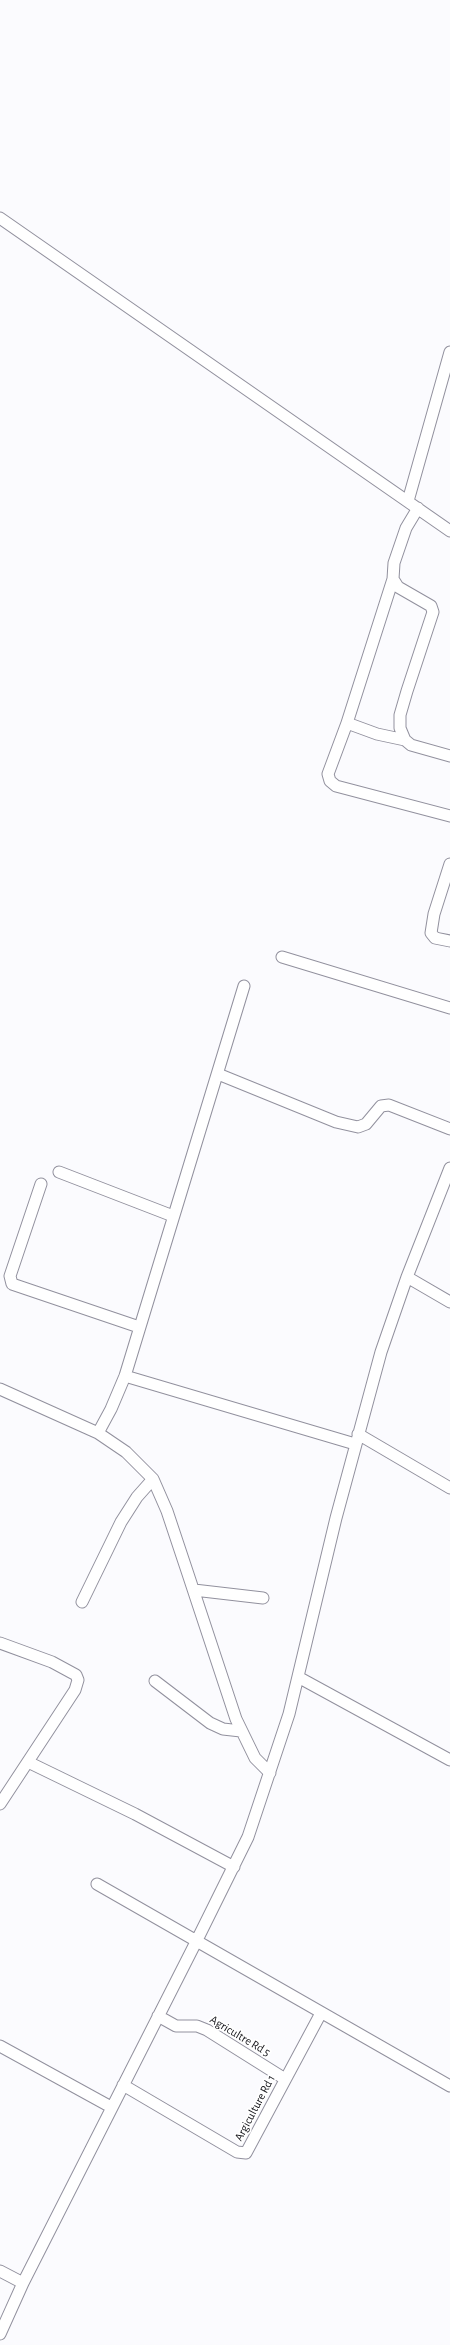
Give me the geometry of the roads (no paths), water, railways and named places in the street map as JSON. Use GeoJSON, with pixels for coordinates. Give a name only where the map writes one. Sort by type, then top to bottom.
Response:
{"type":"FeatureCollection","features":[{"type":"Feature","properties":{"kind":"street"},"geometry":{"type":"LineString","coordinates":[[0,218],[450,531]]}},
{"type":"Feature","properties":{"kind":"street"},"geometry":{"type":"LineString","coordinates":[[408,501],[450,352]]}},
{"type":"Feature","properties":{"kind":"street"},"geometry":{"type":"LineString","coordinates":[[418,508],[406,528],[394,563],[393,579],[347,723],[328,774],[330,781],[336,786],[450,816]]}},
{"type":"Feature","properties":{"kind":"street"},"geometry":{"type":"LineString","coordinates":[[393,579],[398,587],[431,606],[433,612],[400,716],[400,728],[405,740]]}},
{"type":"Feature","properties":{"kind":"street"},"geometry":{"type":"LineString","coordinates":[[347,723],[377,734],[405,740],[417,748],[450,756]]}},
{"type":"Feature","properties":{"kind":"street"},"geometry":{"type":"LineString","coordinates":[[450,864],[434,914],[431,933],[435,938],[450,941]]}},
{"type":"Feature","properties":{"kind":"street"},"geometry":{"type":"LineString","coordinates":[[282,957],[450,1008]]}},
{"type":"Feature","properties":{"kind":"street"},"geometry":{"type":"LineString","coordinates":[[98,1434],[111,1409],[125,1376],[244,986]]}},
{"type":"Feature","properties":{"kind":"street"},"geometry":{"type":"LineString","coordinates":[[218,1074],[336,1122],[358,1127],[366,1124],[381,1106],[389,1105],[450,1129]]}},
{"type":"Feature","properties":{"kind":"street"},"geometry":{"type":"LineString","coordinates":[[0,2334],[23,2283],[248,1837],[289,1714],[357,1439],[382,1352],[407,1277],[450,1168]]}},
{"type":"Feature","properties":{"kind":"street"},"geometry":{"type":"LineString","coordinates":[[58,1172],[174,1216]]}},
{"type":"Feature","properties":{"kind":"street"},"geometry":{"type":"LineString","coordinates":[[41,1184],[10,1276],[12,1284],[139,1327]]}},
{"type":"Feature","properties":{"kind":"street"},"geometry":{"type":"LineString","coordinates":[[407,1277],[450,1302]]}},
{"type":"Feature","properties":{"kind":"street"},"geometry":{"type":"LineString","coordinates":[[125,1376],[357,1439],[450,1488]]}},
{"type":"Feature","properties":{"kind":"street"},"geometry":{"type":"LineString","coordinates":[[0,1389],[98,1434],[126,1452],[153,1480],[194,1590],[241,1731],[255,1758],[270,1773]]}},
{"type":"Feature","properties":{"kind":"street"},"geometry":{"type":"LineString","coordinates":[[82,1602],[121,1522],[137,1497],[153,1480]]}},
{"type":"Feature","properties":{"kind":"street"},"geometry":{"type":"LineString","coordinates":[[194,1590],[263,1598]]}},
{"type":"Feature","properties":{"kind":"street"},"geometry":{"type":"LineString","coordinates":[[0,1643],[52,1662],[76,1675],[78,1680],[75,1690],[0,1804]]}},
{"type":"Feature","properties":{"kind":"street"},"geometry":{"type":"LineString","coordinates":[[298,1677],[450,1760]]}},
{"type":"Feature","properties":{"kind":"street"},"geometry":{"type":"LineString","coordinates":[[154,1681],[210,1723],[223,1729],[241,1731]]}},
{"type":"Feature","properties":{"kind":"street"},"geometry":{"type":"LineString","coordinates":[[28,1762],[135,1814],[234,1867]]}},
{"type":"Feature","properties":{"kind":"street"},"geometry":{"type":"LineString","coordinates":[[97,1884],[450,2086]]}},
{"type":"Feature","properties":{"kind":"street","name":"Argiculture Rd 1"},"geometry":{"type":"LineString","coordinates":[[123,2085],[182,2122],[242,2154],[246,2153],[322,2013]]}},
{"type":"Feature","properties":{"kind":"street","name":"Agricultre Rd 5"},"geometry":{"type":"LineString","coordinates":[[158,2016],[181,2027],[203,2028],[285,2079]]}},
{"type":"Feature","properties":{"kind":"street"},"geometry":{"type":"LineString","coordinates":[[0,2046],[111,2108]]}},
{"type":"Feature","properties":{"kind":"street"},"geometry":{"type":"LineString","coordinates":[[0,2271],[23,2283]]}}]}
